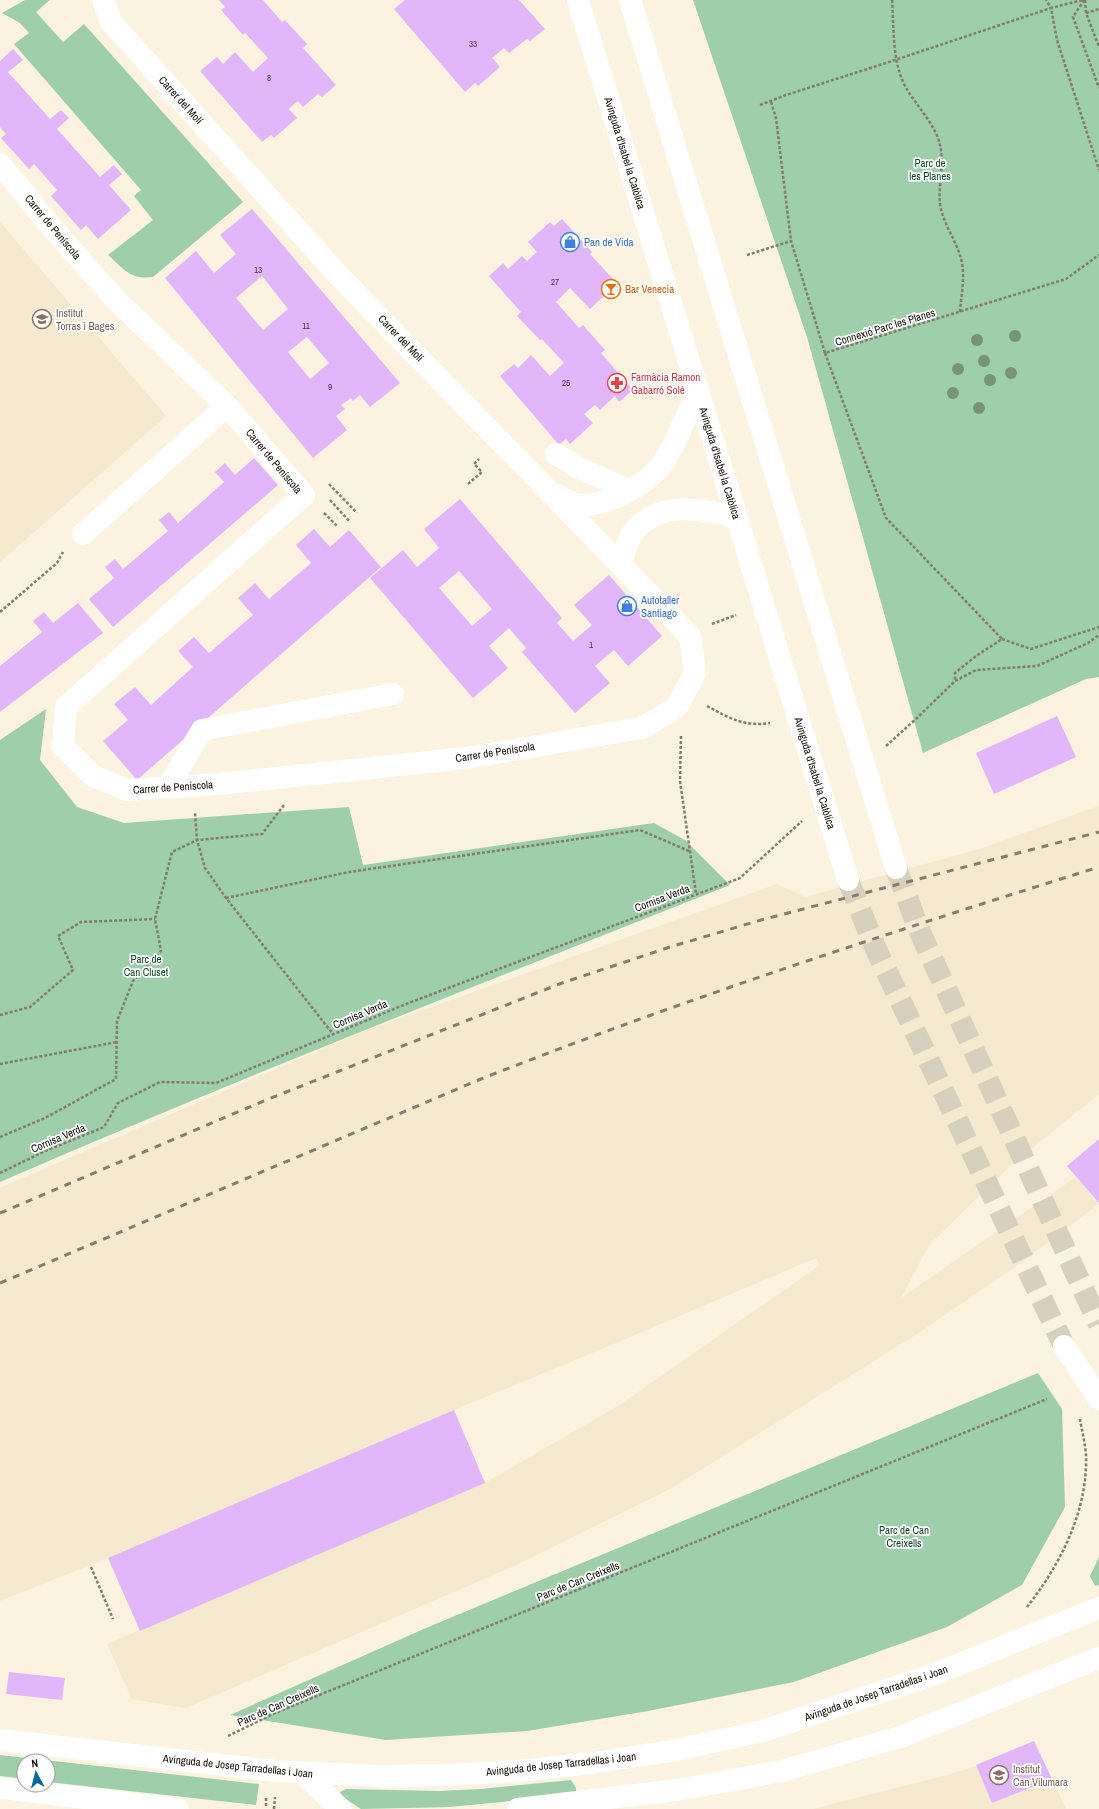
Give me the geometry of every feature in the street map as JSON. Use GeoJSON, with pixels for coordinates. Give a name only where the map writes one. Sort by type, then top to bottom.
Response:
{"type":"FeatureCollection","features":[{"type":"Feature","properties":{"kind":"street","name":"Carrer del Molí"},"geometry":{"type":"LineString","coordinates":[[103,0],[111,22],[340,276],[690,636],[695,673]]}},
{"type":"Feature","properties":{"kind":"street","name":"Avinguda d'Isabel la Catòlica"},"geometry":{"type":"LineString","coordinates":[[578,0],[848,880]]}},
{"type":"Feature","properties":{"kind":"street"},"geometry":{"type":"LineString","coordinates":[[630,0],[896,868]]}},
{"type":"Feature","properties":{"kind":"street","name":"Carrer de Peníscola"},"geometry":{"type":"LineString","coordinates":[[0,164],[49,224],[114,298],[227,406],[304,495],[66,706],[63,746],[93,776],[127,790],[219,784],[466,758],[642,728],[677,707],[695,673]]}},
{"type":"Feature","properties":{"kind":"street"},"geometry":{"type":"LineString","coordinates":[[550,491],[570,502],[581,505],[595,504],[628,490],[647,479],[662,464],[698,391]]}},
{"type":"Feature","properties":{"kind":"street"},"geometry":{"type":"LineString","coordinates":[[74,540],[227,406]]}},
{"type":"Feature","properties":{"kind":"street"},"geometry":{"type":"LineString","coordinates":[[556,454],[581,470],[628,490]]}},
{"type":"Feature","properties":{"kind":"street"},"geometry":{"type":"LineString","coordinates":[[621,564],[634,530],[647,520],[663,512],[678,508],[701,510],[736,517],[738,522]]}},
{"type":"Feature","properties":{"kind":"street"},"geometry":{"type":"LineString","coordinates":[[168,788],[202,730],[393,694]]}},
{"type":"Feature","properties":{"kind":"street"},"geometry":{"type":"LineString","coordinates":[[1064,1346],[1099,1399]]}},
{"type":"Feature","properties":{"kind":"street","name":"Avinguda de Josep Tarradellas i Joan"},"geometry":{"type":"LineString","coordinates":[[0,1740],[302,1773],[380,1776],[445,1775],[519,1771],[593,1763],[683,1748],[763,1731],[935,1674],[1099,1608]]}},
{"type":"Feature","properties":{"kind":"street"},"geometry":{"type":"LineString","coordinates":[[518,1809],[677,1790],[782,1771],[900,1737],[1099,1658]]}},
{"type":"Feature","properties":{"kind":"street"},"geometry":{"type":"LineString","coordinates":[[302,1773],[341,1809]]}},
{"type":"Feature","properties":{"kind":"street"},"geometry":{"type":"LineString","coordinates":[[0,1788],[178,1809]]}},
{"type":"Feature","properties":{"kind":"path"},"geometry":{"type":"LineString","coordinates":[[892,0],[897,60],[904,82],[934,128],[939,139],[942,163],[939,193],[940,205],[943,217],[962,263],[960,312]]}},
{"type":"Feature","properties":{"kind":"path"},"geometry":{"type":"LineString","coordinates":[[1046,0],[1051,8],[1057,40],[1099,170]]}},
{"type":"Feature","properties":{"kind":"path"},"geometry":{"type":"LineString","coordinates":[[760,105],[786,95],[897,60],[1051,8],[1084,0]]}},
{"type":"Feature","properties":{"kind":"path"},"geometry":{"type":"LineString","coordinates":[[1084,0],[1086,13],[1099,47]]}},
{"type":"Feature","properties":{"kind":"path"},"geometry":{"type":"LineString","coordinates":[[1084,0],[1073,17],[1099,88]]}},
{"type":"Feature","properties":{"kind":"path"},"geometry":{"type":"LineString","coordinates":[[1086,13],[1099,9]]}},
{"type":"Feature","properties":{"kind":"path","name":"Connexió Parc les Planes"},"geometry":{"type":"LineString","coordinates":[[771,102],[776,118],[791,241],[825,353],[1066,279],[1099,254]]}},
{"type":"Feature","properties":{"kind":"path"},"geometry":{"type":"LineString","coordinates":[[747,255],[791,241]]}},
{"type":"Feature","properties":{"kind":"path"},"geometry":{"type":"LineString","coordinates":[[825,353],[886,518],[1002,639],[1031,649],[1099,627]]}},
{"type":"Feature","properties":{"kind":"path"},"geometry":{"type":"LineString","coordinates":[[468,484],[482,472],[474,464]]}},
{"type":"Feature","properties":{"kind":"path"},"geometry":{"type":"LineString","coordinates":[[326,481],[357,513]]}},
{"type":"Feature","properties":{"kind":"path"},"geometry":{"type":"LineString","coordinates":[[325,495],[350,522]]}},
{"type":"Feature","properties":{"kind":"path"},"geometry":{"type":"LineString","coordinates":[[0,612],[57,563],[74,540]]}},
{"type":"Feature","properties":{"kind":"path"},"geometry":{"type":"LineString","coordinates":[[708,625],[736,615]]}},
{"type":"Feature","properties":{"kind":"path"},"geometry":{"type":"LineString","coordinates":[[1037,666],[1088,643],[1099,635]]}},
{"type":"Feature","properties":{"kind":"path"},"geometry":{"type":"LineString","coordinates":[[955,681],[954,673],[1002,639]]}},
{"type":"Feature","properties":{"kind":"path"},"geometry":{"type":"LineString","coordinates":[[706,705],[731,720],[756,725],[770,723]]}},
{"type":"Feature","properties":{"kind":"path"},"geometry":{"type":"LineString","coordinates":[[681,732],[680,781],[696,894]]}},
{"type":"Feature","properties":{"kind":"path"},"geometry":{"type":"LineString","coordinates":[[0,1137],[45,1118],[116,1079],[117,1020],[133,981],[161,951],[155,919],[172,852],[197,840],[262,834],[284,805]]}},
{"type":"Feature","properties":{"kind":"path"},"geometry":{"type":"LineString","coordinates":[[195,811],[197,840],[205,868],[226,898],[333,1034]]}},
{"type":"Feature","properties":{"kind":"path"},"geometry":{"type":"LineString","coordinates":[[226,898],[349,872],[640,830],[689,850]]}},
{"type":"Feature","properties":{"kind":"path","name":"Cornisa Verda"},"geometry":{"type":"LineString","coordinates":[[0,1173],[44,1152],[104,1127],[118,1103],[160,1082],[216,1083],[406,1004],[740,878]]}},
{"type":"Feature","properties":{"kind":"path"},"geometry":{"type":"LineString","coordinates":[[0,1015],[30,1007],[74,970],[58,936],[81,922],[155,919]]}},
{"type":"Feature","properties":{"kind":"path"},"geometry":{"type":"LineString","coordinates":[[0,1064],[117,1042]]}},
{"type":"Feature","properties":{"kind":"path","name":"Parc de Can Creixells"},"geometry":{"type":"LineString","coordinates":[[228,1736],[275,1713],[1047,1399]]}},
{"type":"Feature","properties":{"kind":"path"},"geometry":{"type":"LineString","coordinates":[[1022,1613],[1059,1560],[1079,1506],[1085,1479],[1086,1455],[1079,1413]]}},
{"type":"Feature","properties":{"kind":"path"},"geometry":{"type":"LineString","coordinates":[[91,1567],[113,1619]]}},
{"type":"Feature","properties":{"kind":"path"},"geometry":{"type":"LineString","coordinates":[[274,1809],[276,1771]]}},
{"type":"Feature","properties":{"kind":"shaded area","name":"Institut Torras i Bages"},"geometry":{"type":"Polygon","coordinates":[[[0,222],[166,416],[0,562],[0,222]]]}},
{"type":"Feature","properties":{"kind":"shaded area"},"geometry":{"type":"Polygon","coordinates":[[[1099,806],[1099,1094],[1008,1168],[929,1245],[901,1298],[1076,1177],[1099,1204],[1015,1267],[917,1334],[672,1488],[512,1567],[186,1708],[132,1699],[107,1644],[485,1483],[621,1404],[820,1265],[816,1258],[454,1410],[108,1558],[0,1601],[0,1188],[364,1031],[777,884],[805,897],[983,848],[1099,806]]]}},
{"type":"Feature","properties":{"kind":"shaded area","name":"Institut Can Vilumara"},"geometry":{"type":"Polygon","coordinates":[[[1034,1741],[1066,1809],[813,1809],[973,1767],[1034,1741]]]}},
{"type":"Feature","properties":{"kind":"green space"},"geometry":{"type":"Polygon","coordinates":[[[25,0],[50,0],[36,12],[63,42],[84,24],[243,202],[153,277],[139,277],[133,275],[123,269],[108,255],[153,220],[134,196],[141,190],[14,44],[29,33],[20,23],[2,13],[25,0]]]}},
{"type":"Feature","properties":{"kind":"green space","name":"Parc de les Planes"},"geometry":{"type":"Polygon","coordinates":[[[693,0],[1099,0],[1099,677],[1086,679],[923,753],[807,337],[693,0]]]}},
{"type":"Feature","properties":{"kind":"green space","name":"Parc de Can Cluset"},"geometry":{"type":"Polygon","coordinates":[[[46,709],[40,760],[77,807],[124,823],[349,807],[363,865],[654,823],[685,840],[730,885],[273,1067],[0,1182],[0,740],[46,709]]]}},
{"type":"Feature","properties":{"kind":"green space","name":"Parc de Can Creixells"},"geometry":{"type":"Polygon","coordinates":[[[1038,1373],[1062,1409],[1065,1507],[1022,1585],[947,1627],[794,1682],[648,1711],[527,1731],[386,1740],[230,1715],[426,1628],[1038,1373]]]}},
{"type":"Feature","properties":{"kind":"green space"},"geometry":{"type":"Polygon","coordinates":[[[1099,1557],[1099,1585],[1095,1586],[1090,1576],[1099,1557]]]}},
{"type":"Feature","properties":{"kind":"green space"},"geometry":{"type":"Polygon","coordinates":[[[0,1755],[16,1757],[16,1778],[0,1776],[0,1755]]]}},
{"type":"Feature","properties":{"kind":"green space"},"geometry":{"type":"Polygon","coordinates":[[[56,1761],[259,1784],[256,1805],[56,1783],[56,1761]]]}},
{"type":"Feature","properties":{"kind":"green space"},"geometry":{"type":"Polygon","coordinates":[[[571,1780],[576,1788],[576,1792],[502,1802],[449,1807],[361,1809],[341,1796],[340,1792],[346,1789],[439,1791],[481,1789],[571,1780]]]}},
{"type":"Feature","properties":{"kind":"building"},"geometry":{"type":"Polygon","coordinates":[[[219,0],[263,0],[282,22],[285,20],[307,44],[303,48],[336,85],[322,97],[318,94],[303,107],[298,101],[289,109],[297,118],[274,138],[271,135],[262,142],[200,71],[217,57],[223,64],[235,52],[253,72],[268,58],[245,33],[243,35],[221,10],[225,7],[219,0]]]}},
{"type":"Feature","properties":{"kind":"building"},"geometry":{"type":"Polygon","coordinates":[[[405,0],[519,0],[545,29],[530,41],[527,39],[509,53],[504,48],[492,58],[500,67],[478,86],[475,83],[465,92],[394,9],[405,0]]]}},
{"type":"Feature","properties":{"kind":"building"},"geometry":{"type":"Polygon","coordinates":[[[13,49],[23,60],[8,72],[50,119],[61,110],[69,118],[57,129],[100,177],[114,165],[122,174],[109,185],[131,210],[98,239],[86,225],[81,230],[51,196],[57,190],[34,164],[29,169],[1,138],[6,134],[0,127],[0,61],[13,49]]]}},
{"type":"Feature","properties":{"kind":"building"},"geometry":{"type":"Polygon","coordinates":[[[252,209],[400,383],[370,407],[360,395],[353,401],[351,398],[341,405],[345,409],[336,416],[347,430],[313,458],[165,278],[196,251],[214,273],[236,254],[220,235],[252,209]],[[262,276],[236,298],[263,330],[288,309],[262,276]],[[307,337],[288,352],[310,379],[329,363],[307,337]]]}},
{"type":"Feature","properties":{"kind":"building"},"geometry":{"type":"Polygon","coordinates":[[[562,219],[592,252],[590,254],[622,289],[609,300],[605,295],[590,309],[570,288],[556,302],[579,328],[583,325],[605,350],[601,353],[633,390],[619,402],[615,396],[600,410],[595,405],[584,414],[593,423],[570,444],[566,439],[559,445],[500,376],[514,364],[518,368],[531,355],[550,376],[564,363],[542,339],[540,340],[517,316],[521,312],[489,276],[503,263],[508,269],[522,256],[527,261],[537,252],[528,242],[550,222],[554,226],[562,219]]]}},
{"type":"Feature","properties":{"kind":"building"},"geometry":{"type":"Polygon","coordinates":[[[254,458],[278,485],[113,627],[89,599],[114,578],[105,567],[115,559],[123,569],[168,531],[159,520],[169,512],[178,523],[224,482],[215,472],[225,463],[235,475],[254,458]]]}},
{"type":"Feature","properties":{"kind":"building"},"geometry":{"type":"Polygon","coordinates":[[[460,499],[562,618],[557,623],[573,641],[592,625],[574,605],[609,575],[662,636],[628,666],[614,650],[595,666],[610,683],[575,713],[522,652],[526,648],[509,628],[489,646],[508,668],[473,698],[370,578],[403,550],[417,567],[439,548],[424,529],[460,499]],[[459,571],[439,588],[472,626],[492,609],[459,571]]]}},
{"type":"Feature","properties":{"kind":"building"},"geometry":{"type":"Polygon","coordinates":[[[314,529],[330,547],[349,530],[381,567],[137,780],[103,741],[128,720],[114,704],[135,687],[151,705],[193,667],[178,651],[194,637],[209,653],[253,615],[238,598],[255,583],[269,599],[311,563],[296,545],[314,529]]]}},
{"type":"Feature","properties":{"kind":"building"},"geometry":{"type":"Polygon","coordinates":[[[78,603],[103,633],[0,712],[0,666],[42,632],[33,621],[44,612],[53,623],[78,603]]]}},
{"type":"Feature","properties":{"kind":"building"},"geometry":{"type":"Polygon","coordinates":[[[1057,716],[1076,757],[994,794],[976,753],[1057,716]]]}},
{"type":"Feature","properties":{"kind":"building"},"geometry":{"type":"Polygon","coordinates":[[[1099,1139],[1099,1203],[1067,1166],[1099,1139]]]}},
{"type":"Feature","properties":{"kind":"building"},"geometry":{"type":"Polygon","coordinates":[[[454,1410],[485,1483],[140,1631],[108,1558],[454,1410]]]}},
{"type":"Feature","properties":{"kind":"building"},"geometry":{"type":"Polygon","coordinates":[[[9,1672],[65,1678],[62,1700],[6,1694],[9,1672]]]}},
{"type":"Feature","properties":{"kind":"building"},"geometry":{"type":"Polygon","coordinates":[[[1034,1741],[1052,1779],[992,1803],[976,1765],[1034,1741]]]}},
{"type":"Feature","properties":{"kind":"tunnel"},"geometry":{"type":"LineString","coordinates":[[896,868],[919,930],[1099,1324]]}},
{"type":"Feature","properties":{"kind":"tunnel"},"geometry":{"type":"LineString","coordinates":[[848,880],[875,947],[1064,1346]]}},
{"type":"Feature","properties":{"kind":"railway"},"geometry":{"type":"LineString","coordinates":[[0,1213],[266,1100],[562,983],[670,947],[761,920],[1099,832]]}},
{"type":"Feature","properties":{"kind":"railway"},"geometry":{"type":"LineString","coordinates":[[0,1283],[481,1079],[557,1050],[634,1021],[788,967],[1099,867]]}},
{"type":"Feature","properties":{"kind":"place","name":"Pan de Vida"},"geometry":{"type":"Point","coordinates":[570,242]}},
{"type":"Feature","properties":{"kind":"place","name":"Bar Venecia"},"geometry":{"type":"Point","coordinates":[611,289]}},
{"type":"Feature","properties":{"kind":"place","name":"Institut Torras i Bages"},"geometry":{"type":"Point","coordinates":[42,319]}},
{"type":"Feature","properties":{"kind":"place","name":"Farmàcia Ramon Gabarró Solé"},"geometry":{"type":"Point","coordinates":[617,383]}},
{"type":"Feature","properties":{"kind":"place","name":"Autotaller Santiago"},"geometry":{"type":"Point","coordinates":[627,606]}},
{"type":"Feature","properties":{"kind":"place","name":"Institut Can Vilumara"},"geometry":{"type":"Point","coordinates":[999,1775]}}]}
